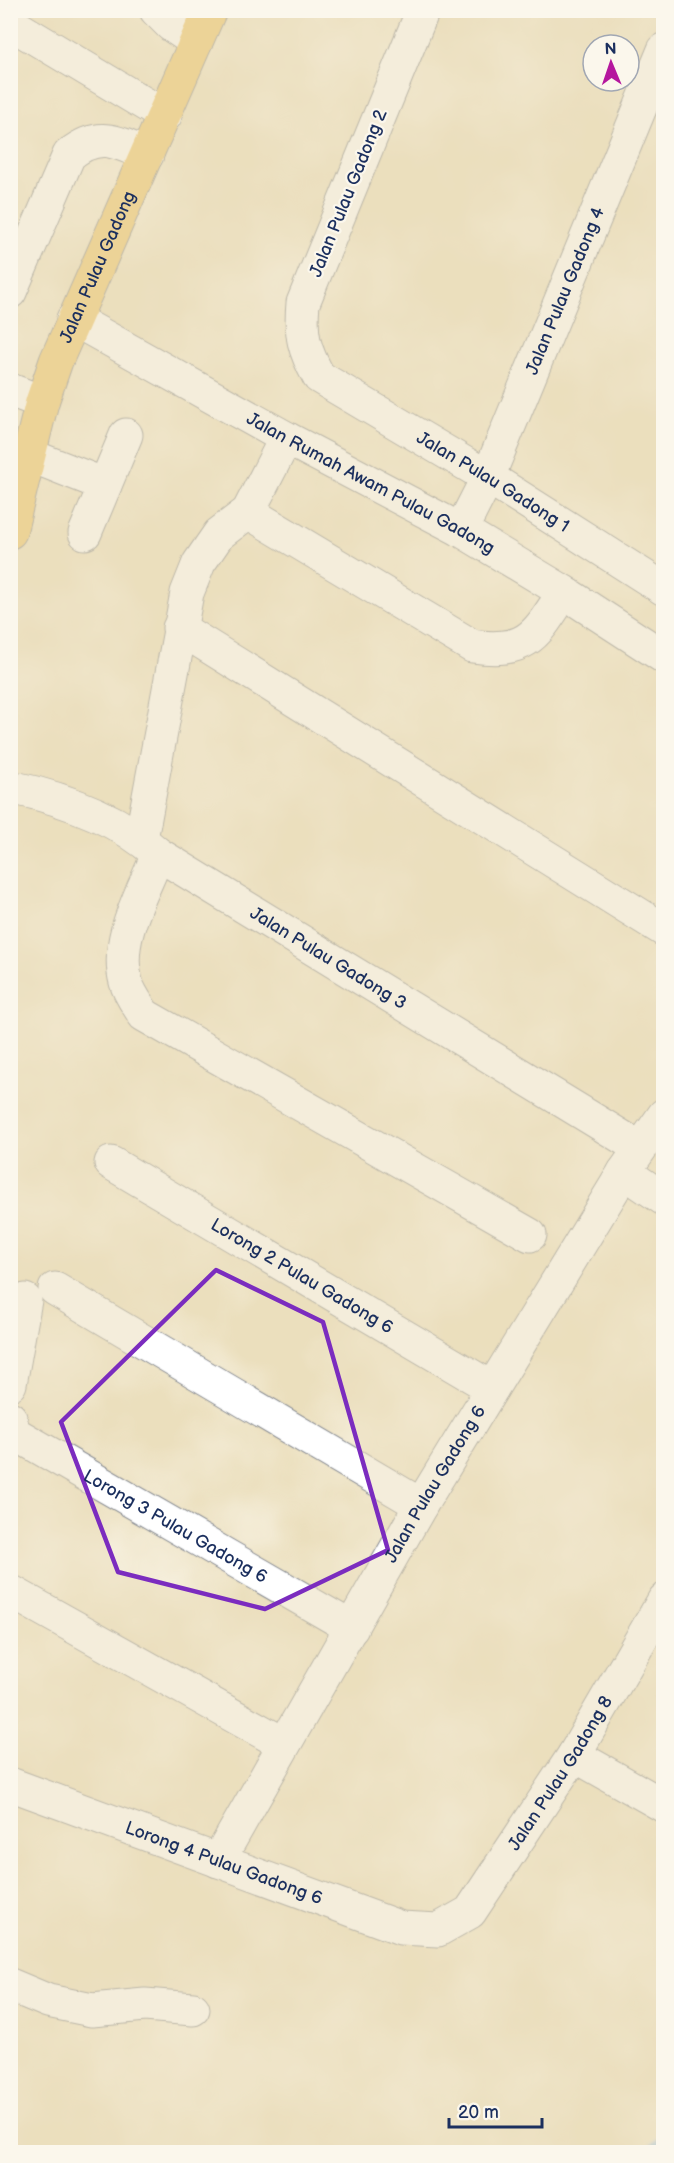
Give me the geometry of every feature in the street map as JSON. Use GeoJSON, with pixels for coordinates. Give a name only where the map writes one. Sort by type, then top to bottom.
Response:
{"type":"FeatureCollection","features":[{"type":"Feature","properties":{"kind":"main road","name":"Jalan Pulau Gadong"},"geometry":{"type":"LineString","coordinates":[[10,532],[42,402],[73,320],[210,10]]}},
{"type":"Feature","properties":{"kind":"street"},"geometry":{"type":"LineString","coordinates":[[156,10],[171,26],[196,42]]}},
{"type":"Feature","properties":{"kind":"street","name":"Jalan Pulau Gadong 2"},"geometry":{"type":"LineString","coordinates":[[319,377],[307,356],[300,329],[303,303],[423,10]]}},
{"type":"Feature","properties":{"kind":"street"},"geometry":{"type":"LineString","coordinates":[[10,22],[165,116]]}},
{"type":"Feature","properties":{"kind":"street","name":"Jalan Pulau Gadong 4"},"geometry":{"type":"LineString","coordinates":[[461,530],[488,477],[663,50]]}},
{"type":"Feature","properties":{"kind":"street"},"geometry":{"type":"LineString","coordinates":[[10,292],[69,155],[82,144],[103,139],[119,142],[147,155]]}},
{"type":"Feature","properties":{"kind":"street","name":"Jalan Rumah Awam Pulau Gadong"},"geometry":{"type":"LineString","coordinates":[[73,320],[286,438],[461,530],[564,592],[663,657]]}},
{"type":"Feature","properties":{"kind":"street","name":"Jalan Pulau Gadong 1"},"geometry":{"type":"LineString","coordinates":[[319,377],[488,477],[663,590]]}},
{"type":"Feature","properties":{"kind":"street"},"geometry":{"type":"LineString","coordinates":[[10,390],[42,402]]}},
{"type":"Feature","properties":{"kind":"street"},"geometry":{"type":"LineString","coordinates":[[86,533],[126,435]]}},
{"type":"Feature","properties":{"kind":"street"},"geometry":{"type":"LineString","coordinates":[[286,438],[248,512],[219,534],[199,563],[187,593],[179,628],[150,847],[124,941],[123,966],[126,985],[144,1015],[530,1234]]}},
{"type":"Feature","properties":{"kind":"street"},"geometry":{"type":"LineString","coordinates":[[29,454],[105,485]]}},
{"type":"Feature","properties":{"kind":"street"},"geometry":{"type":"LineString","coordinates":[[248,512],[472,646],[495,650],[517,646],[538,632],[564,592]]}},
{"type":"Feature","properties":{"kind":"street"},"geometry":{"type":"LineString","coordinates":[[179,628],[663,930]]}},
{"type":"Feature","properties":{"kind":"street","name":"Jalan Pulau Gadong 3"},"geometry":{"type":"LineString","coordinates":[[10,788],[61,802],[100,817],[150,847],[632,1160],[663,1198]]}},
{"type":"Feature","properties":{"kind":"street","name":"Jalan Pulau Gadong 6"},"geometry":{"type":"LineString","coordinates":[[218,1861],[422,1505],[632,1160],[663,1115]]}},
{"type":"Feature","properties":{"kind":"street","name":"Lorong 2 Pulau Gadong 6"},"geometry":{"type":"LineString","coordinates":[[111,1163],[492,1388]]}},
{"type":"Feature","properties":{"kind":"street"},"geometry":{"type":"LineString","coordinates":[[10,1384],[40,1294],[422,1505]]}},
{"type":"Feature","properties":{"kind":"street","name":"Lorong 3 Pulau Gadong 6"},"geometry":{"type":"LineString","coordinates":[[12,1432],[352,1628]]}},
{"type":"Feature","properties":{"kind":"street"},"geometry":{"type":"LineString","coordinates":[[10,1591],[284,1744]]}},
{"type":"Feature","properties":{"kind":"street","name":"Jalan Pulau Gadong 8"},"geometry":{"type":"LineString","coordinates":[[438,1930],[470,1912],[574,1755],[663,1600]]}},
{"type":"Feature","properties":{"kind":"street"},"geometry":{"type":"LineString","coordinates":[[574,1755],[663,1806]]}},
{"type":"Feature","properties":{"kind":"street","name":"Lorong 4 Pulau Gadong 6"},"geometry":{"type":"LineString","coordinates":[[10,1784],[401,1928],[438,1930]]}},
{"type":"Feature","properties":{"kind":"street"},"geometry":{"type":"LineString","coordinates":[[10,1985],[48,2001],[92,2010],[145,2005],[193,2009]]}},
{"type":"Feature","properties":{"kind":"highlighted area"},"geometry":{"type":"Polygon","coordinates":[[[216,1270],[323,1322],[388,1550],[265,1609],[118,1572],[61,1422],[216,1270]]]}},
{"type":"Feature","properties":{"kind":"waterway"},"geometry":{"type":"LineString","coordinates":[[649,2152],[664,2138]]}}]}
